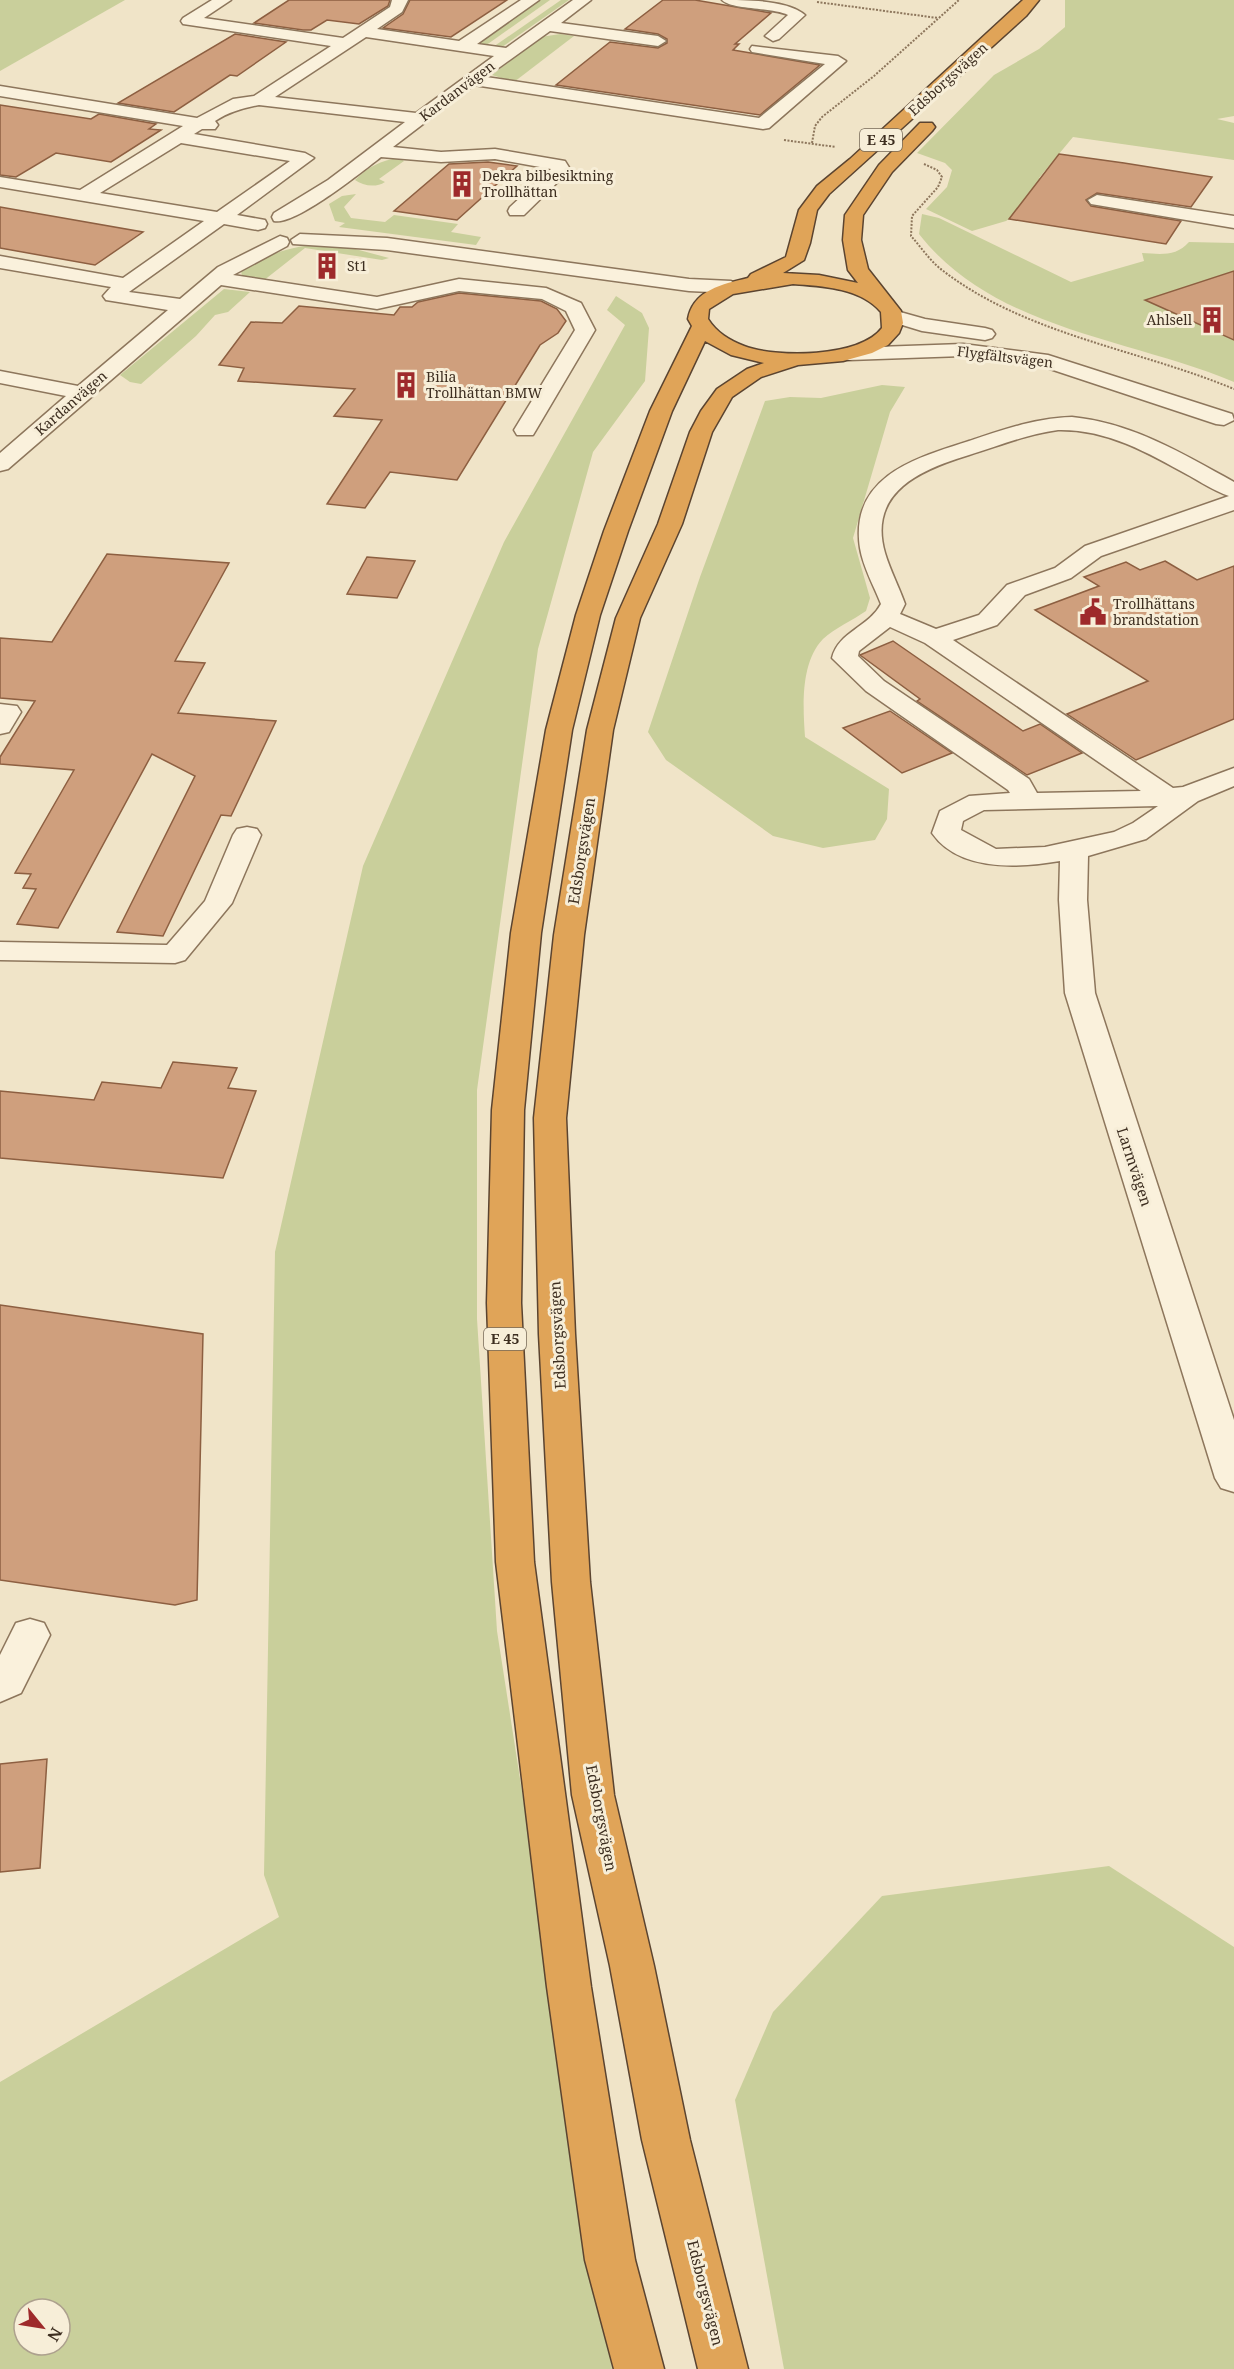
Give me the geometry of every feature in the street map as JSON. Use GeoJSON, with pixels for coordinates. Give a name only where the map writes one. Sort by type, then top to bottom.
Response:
{"type":"FeatureCollection","features":[{"type":"Feature","properties":{"kind":"highway","name":"Edsborgsvägen"},"geometry":{"type":"LineString","coordinates":[[739,285],[794,260],[801,243],[808,210],[823,190],[856,163],[1021,13],[1031,0]]}},
{"type":"Feature","properties":{"kind":"highway","name":"Edsborgsvägen"},"geometry":{"type":"LineString","coordinates":[[971,82],[1050,0]]}},
{"type":"Feature","properties":{"kind":"highway","name":"Edsborgsvägen"},"geometry":{"type":"LineString","coordinates":[[888,309],[858,270],[852,240],[854,215],[885,169],[938,116]]}},
{"type":"Feature","properties":{"kind":"highway","name":"E 45"},"geometry":{"type":"LineString","coordinates":[[639,2369],[610,2259],[569,1987],[515,1562],[504,1303],[508,1110],[526,933],[559,730],[588,615],[616,531],[661,411],[709,299],[739,285],[777,279],[824,280],[865,291],[888,309]]}},
{"type":"Feature","properties":{"kind":"highway"},"geometry":{"type":"LineString","coordinates":[[701,320],[719,342],[765,356],[797,359],[849,354],[884,338],[893,324],[888,309]]}},
{"type":"Feature","properties":{"kind":"highway","name":"Edsborgsvägen"},"geometry":{"type":"LineString","coordinates":[[723,2369],[711,2312],[666,2140],[632,1966],[593,1795],[571,1582],[557,1334],[550,1118],[569,935],[600,730],[628,618],[670,524],[700,432],[712,411],[724,393],[754,373],[797,359]]}},
{"type":"Feature","properties":{"kind":"highway"},"geometry":{"type":"LineString","coordinates":[[711,2312],[731,2369]]}},
{"type":"Feature","properties":{"kind":"street"},"geometry":{"type":"LineString","coordinates":[[224,0],[189,21],[346,43]]}},
{"type":"Feature","properties":{"kind":"street"},"geometry":{"type":"LineString","coordinates":[[259,100],[397,9],[400,0]]}},
{"type":"Feature","properties":{"kind":"street"},"geometry":{"type":"LineString","coordinates":[[461,46],[531,0]]}},
{"type":"Feature","properties":{"kind":"street","name":"Kardanvägen"},"geometry":{"type":"LineString","coordinates":[[281,217],[334,184],[471,80],[583,0]]}},
{"type":"Feature","properties":{"kind":"street"},"geometry":{"type":"LineString","coordinates":[[730,0],[794,11],[797,15],[773,36]]}},
{"type":"Feature","properties":{"kind":"street"},"geometry":{"type":"LineString","coordinates":[[566,12],[633,21]]}},
{"type":"Feature","properties":{"kind":"street"},"geometry":{"type":"LineString","coordinates":[[547,26],[658,41]]}},
{"type":"Feature","properties":{"kind":"street"},"geometry":{"type":"LineString","coordinates":[[363,32],[508,53]]}},
{"type":"Feature","properties":{"kind":"street"},"geometry":{"type":"LineString","coordinates":[[471,80],[763,124],[838,61],[758,49]]}},
{"type":"Feature","properties":{"kind":"street"},"geometry":{"type":"LineString","coordinates":[[0,91],[278,136],[257,150]]}},
{"type":"Feature","properties":{"kind":"street"},"geometry":{"type":"LineString","coordinates":[[83,196],[200,123],[239,103],[259,100],[421,119]]}},
{"type":"Feature","properties":{"kind":"street"},"geometry":{"type":"LineString","coordinates":[[178,137],[305,158],[112,296],[184,306]]}},
{"type":"Feature","properties":{"kind":"street"},"geometry":{"type":"LineString","coordinates":[[377,151],[441,157],[495,154],[559,165],[561,169],[517,211]]}},
{"type":"Feature","properties":{"kind":"street"},"geometry":{"type":"LineString","coordinates":[[0,182],[219,219],[256,228],[281,217],[315,221],[387,244]]}},
{"type":"Feature","properties":{"kind":"street","name":"Kardanvägen"},"geometry":{"type":"LineString","coordinates":[[315,221],[334,184]]}},
{"type":"Feature","properties":{"kind":"street"},"geometry":{"type":"LineString","coordinates":[[1097,200],[1234,222]]}},
{"type":"Feature","properties":{"kind":"street"},"geometry":{"type":"LineString","coordinates":[[300,240],[315,234],[315,221]]}},
{"type":"Feature","properties":{"kind":"street"},"geometry":{"type":"LineString","coordinates":[[256,228],[262,239],[280,242],[300,240],[387,244],[512,262],[739,285]]}},
{"type":"Feature","properties":{"kind":"street","name":"Kardanvägen"},"geometry":{"type":"LineString","coordinates":[[0,464],[220,275],[256,228]]}},
{"type":"Feature","properties":{"kind":"street","name":"Kardanvägen"},"geometry":{"type":"LineString","coordinates":[[220,275],[280,242]]}},
{"type":"Feature","properties":{"kind":"street"},"geometry":{"type":"LineString","coordinates":[[0,262],[127,284]]}},
{"type":"Feature","properties":{"kind":"street"},"geometry":{"type":"LineString","coordinates":[[512,262],[623,285],[668,299],[701,320]]}},
{"type":"Feature","properties":{"kind":"street"},"geometry":{"type":"LineString","coordinates":[[220,275],[377,303],[459,285],[546,294],[574,307],[585,330],[525,430]]}},
{"type":"Feature","properties":{"kind":"street","name":"Flygfältsvägen"},"geometry":{"type":"LineString","coordinates":[[888,309],[922,325],[1040,343],[1077,352],[1109,364],[1229,422]]}},
{"type":"Feature","properties":{"kind":"street","name":"Flygfältsvägen"},"geometry":{"type":"LineString","coordinates":[[849,354],[963,350],[1041,360],[1065,365],[1229,422]]}},
{"type":"Feature","properties":{"kind":"street"},"geometry":{"type":"LineString","coordinates":[[0,377],[83,393]]}},
{"type":"Feature","properties":{"kind":"street"},"geometry":{"type":"LineString","coordinates":[[1027,800],[1019,786],[876,686],[845,658],[847,648],[886,618],[893,604],[873,551],[871,527],[874,510],[882,493],[894,479],[915,466],[1030,428],[1083,424],[1137,439],[1234,491]]}},
{"type":"Feature","properties":{"kind":"street"},"geometry":{"type":"LineString","coordinates":[[934,638],[988,620],[1016,590],[1063,573],[1094,551],[1234,502]]}},
{"type":"Feature","properties":{"kind":"street"},"geometry":{"type":"LineString","coordinates":[[886,618],[911,626],[934,638],[1178,796]]}},
{"type":"Feature","properties":{"kind":"street"},"geometry":{"type":"LineString","coordinates":[[0,712],[8,712],[0,726]]}},
{"type":"Feature","properties":{"kind":"street"},"geometry":{"type":"LineString","coordinates":[[1178,796],[1169,812],[1135,834],[1040,855],[998,858],[970,850],[946,832],[950,817],[979,802],[1131,800],[1178,796],[1234,776]]}},
{"type":"Feature","properties":{"kind":"street"},"geometry":{"type":"LineString","coordinates":[[0,951],[175,954],[218,903],[247,835]]}},
{"type":"Feature","properties":{"kind":"street","name":"Larmvägen"},"geometry":{"type":"LineString","coordinates":[[1074,849],[1073,900],[1080,993],[1234,1478]]}},
{"type":"Feature","properties":{"kind":"street"},"geometry":{"type":"LineString","coordinates":[[0,1685],[7,1681],[30,1635]]}},
{"type":"Feature","properties":{"kind":"path"},"geometry":{"type":"LineString","coordinates":[[812,143],[815,126],[822,117],[958,0]]}},
{"type":"Feature","properties":{"kind":"path"},"geometry":{"type":"LineString","coordinates":[[815,1],[938,19]]}},
{"type":"Feature","properties":{"kind":"path"},"geometry":{"type":"LineString","coordinates":[[921,163],[937,170],[942,177],[938,187],[912,216],[911,236],[940,268],[976,293],[1014,312],[1199,372],[1234,389]]}},
{"type":"Feature","properties":{"kind":"green space"},"geometry":{"type":"Polygon","coordinates":[[[0,0],[125,0],[0,71],[0,0]]]}},
{"type":"Feature","properties":{"kind":"green space"},"geometry":{"type":"Polygon","coordinates":[[[539,0],[550,0],[485,46],[476,45],[539,0]]]}},
{"type":"Feature","properties":{"kind":"green space"},"geometry":{"type":"Polygon","coordinates":[[[561,0],[569,0],[502,47],[493,47],[561,0]]]}},
{"type":"Feature","properties":{"kind":"green space"},"geometry":{"type":"Polygon","coordinates":[[[1065,0],[1234,0],[1234,116],[1217,119],[1234,123],[1234,160],[1073,137],[1039,178],[1062,182],[1006,221],[972,231],[926,209],[947,187],[952,170],[945,163],[917,153],[994,75],[1039,49],[1065,27],[1065,0]]]}},
{"type":"Feature","properties":{"kind":"green space"},"geometry":{"type":"Polygon","coordinates":[[[560,34],[574,36],[514,82],[492,75],[541,37],[560,34]]]}},
{"type":"Feature","properties":{"kind":"green space"},"geometry":{"type":"Polygon","coordinates":[[[399,158],[404,161],[379,179],[385,182],[381,184],[370,186],[355,180],[375,165],[399,158]]]}},
{"type":"Feature","properties":{"kind":"green space"},"geometry":{"type":"Polygon","coordinates":[[[356,194],[344,207],[351,218],[385,222],[394,215],[458,224],[451,232],[481,237],[476,245],[339,227],[345,223],[335,221],[329,204],[342,196],[356,194]]]}},
{"type":"Feature","properties":{"kind":"green space"},"geometry":{"type":"Polygon","coordinates":[[[922,214],[939,218],[1071,282],[1144,261],[1142,253],[1173,252],[1189,242],[1234,243],[1234,382],[1193,367],[1065,328],[985,291],[950,266],[919,234],[922,214]]]}},
{"type":"Feature","properties":{"kind":"green space"},"geometry":{"type":"Polygon","coordinates":[[[322,244],[344,246],[389,258],[382,260],[305,248],[263,281],[242,276],[241,271],[271,255],[289,249],[322,244]]]}},
{"type":"Feature","properties":{"kind":"green space"},"geometry":{"type":"Polygon","coordinates":[[[224,289],[250,292],[228,312],[215,315],[196,336],[141,384],[130,382],[120,375],[224,289]]]}},
{"type":"Feature","properties":{"kind":"green space"},"geometry":{"type":"Polygon","coordinates":[[[616,296],[642,313],[649,328],[645,381],[593,452],[538,649],[477,1090],[477,1319],[497,1631],[612,2369],[0,2369],[0,2082],[279,1917],[264,1875],[275,1252],[363,866],[504,542],[625,325],[607,310],[616,296]]]}},
{"type":"Feature","properties":{"kind":"green space"},"geometry":{"type":"Polygon","coordinates":[[[882,385],[905,387],[890,412],[853,538],[870,598],[866,611],[828,635],[816,649],[807,673],[804,712],[805,737],[889,789],[887,819],[875,840],[823,848],[773,836],[666,760],[648,732],[700,577],[765,401],[790,397],[821,398],[882,385]]]}},
{"type":"Feature","properties":{"kind":"green space"},"geometry":{"type":"Polygon","coordinates":[[[1109,1866],[1234,1947],[1234,2369],[784,2369],[735,2100],[773,2012],[882,1896],[1109,1866]]]}},
{"type":"Feature","properties":{"kind":"building"},"geometry":{"type":"Polygon","coordinates":[[[289,0],[390,0],[388,6],[359,24],[327,20],[311,30],[303,30],[254,23],[289,0]]]}},
{"type":"Feature","properties":{"kind":"building"},"geometry":{"type":"Polygon","coordinates":[[[410,0],[507,0],[451,37],[383,28],[403,14],[410,0]]]}},
{"type":"Feature","properties":{"kind":"building"},"geometry":{"type":"Polygon","coordinates":[[[663,0],[695,0],[771,13],[735,44],[739,44],[733,50],[820,65],[760,115],[556,85],[610,42],[658,48],[667,43],[667,39],[658,34],[625,29],[663,0]]]}},
{"type":"Feature","properties":{"kind":"building"},"geometry":{"type":"Polygon","coordinates":[[[235,34],[286,42],[237,76],[230,75],[174,112],[118,103],[235,34]]]}},
{"type":"Feature","properties":{"kind":"building"},"geometry":{"type":"Polygon","coordinates":[[[0,105],[91,119],[99,114],[156,124],[149,129],[161,130],[111,162],[56,153],[16,177],[0,175],[0,105]]]}},
{"type":"Feature","properties":{"kind":"building"},"geometry":{"type":"Polygon","coordinates":[[[1059,154],[1212,177],[1191,207],[1097,193],[1086,200],[1091,206],[1181,221],[1166,244],[1009,219],[1059,154]]]}},
{"type":"Feature","properties":{"kind":"building","name":"Dekra bilbesiktning Trollhättan"},"geometry":{"type":"Polygon","coordinates":[[[488,162],[517,166],[457,220],[394,211],[449,164],[488,162]]]}},
{"type":"Feature","properties":{"kind":"building"},"geometry":{"type":"Polygon","coordinates":[[[0,207],[143,232],[95,265],[0,248],[0,207]]]}},
{"type":"Feature","properties":{"kind":"building","name":"Ahlsell"},"geometry":{"type":"Polygon","coordinates":[[[1234,271],[1234,340],[1145,300],[1234,271]]]}},
{"type":"Feature","properties":{"kind":"building","name":"Bilia Trollhättan BMW"},"geometry":{"type":"Polygon","coordinates":[[[459,293],[541,301],[557,309],[566,321],[558,333],[540,345],[457,480],[390,472],[365,508],[327,504],[382,420],[334,416],[355,389],[238,381],[244,368],[219,365],[251,322],[282,323],[299,306],[394,315],[400,307],[412,307],[418,302],[459,293]]]}},
{"type":"Feature","properties":{"kind":"building"},"geometry":{"type":"Polygon","coordinates":[[[107,554],[229,563],[175,661],[205,663],[178,713],[276,721],[231,816],[221,815],[163,936],[117,932],[195,776],[152,754],[58,928],[17,924],[36,889],[23,888],[31,874],[15,873],[74,770],[0,764],[0,757],[35,701],[0,698],[0,638],[52,642],[107,554]]]}},
{"type":"Feature","properties":{"kind":"building"},"geometry":{"type":"Polygon","coordinates":[[[367,557],[415,561],[397,598],[347,594],[367,557]]]}},
{"type":"Feature","properties":{"kind":"building"},"geometry":{"type":"Polygon","coordinates":[[[1165,561],[1197,580],[1234,566],[1234,719],[1136,760],[1067,714],[1148,681],[1035,610],[1099,586],[1084,577],[1126,562],[1140,570],[1165,561]]]}},
{"type":"Feature","properties":{"kind":"building"},"geometry":{"type":"Polygon","coordinates":[[[893,641],[1023,731],[1040,724],[1082,753],[1027,775],[917,701],[920,699],[860,655],[893,641]]]}},
{"type":"Feature","properties":{"kind":"building"},"geometry":{"type":"Polygon","coordinates":[[[890,711],[952,753],[902,773],[843,728],[890,711]]]}},
{"type":"Feature","properties":{"kind":"building"},"geometry":{"type":"Polygon","coordinates":[[[173,1062],[237,1068],[228,1088],[256,1091],[223,1178],[0,1158],[0,1091],[94,1100],[102,1082],[161,1088],[173,1062]]]}},
{"type":"Feature","properties":{"kind":"building"},"geometry":{"type":"Polygon","coordinates":[[[0,1305],[203,1334],[197,1600],[175,1605],[0,1580],[0,1305]]]}},
{"type":"Feature","properties":{"kind":"building"},"geometry":{"type":"Polygon","coordinates":[[[47,1759],[40,1868],[0,1872],[0,1764],[47,1759]]]}},
{"type":"Feature","properties":{"kind":"place","name":"Dekra bilbesiktning Trollhättan"},"geometry":{"type":"Point","coordinates":[462,184]}},
{"type":"Feature","properties":{"kind":"place","name":"St1"},"geometry":{"type":"Point","coordinates":[327,266]}},
{"type":"Feature","properties":{"kind":"place","name":"Ahlsell"},"geometry":{"type":"Point","coordinates":[1212,320]}},
{"type":"Feature","properties":{"kind":"place","name":"Bilia Trollhättan BMW"},"geometry":{"type":"Point","coordinates":[406,385]}},
{"type":"Feature","properties":{"kind":"place","name":"Trollhättans brandstation"},"geometry":{"type":"Point","coordinates":[1093,612]}}]}
